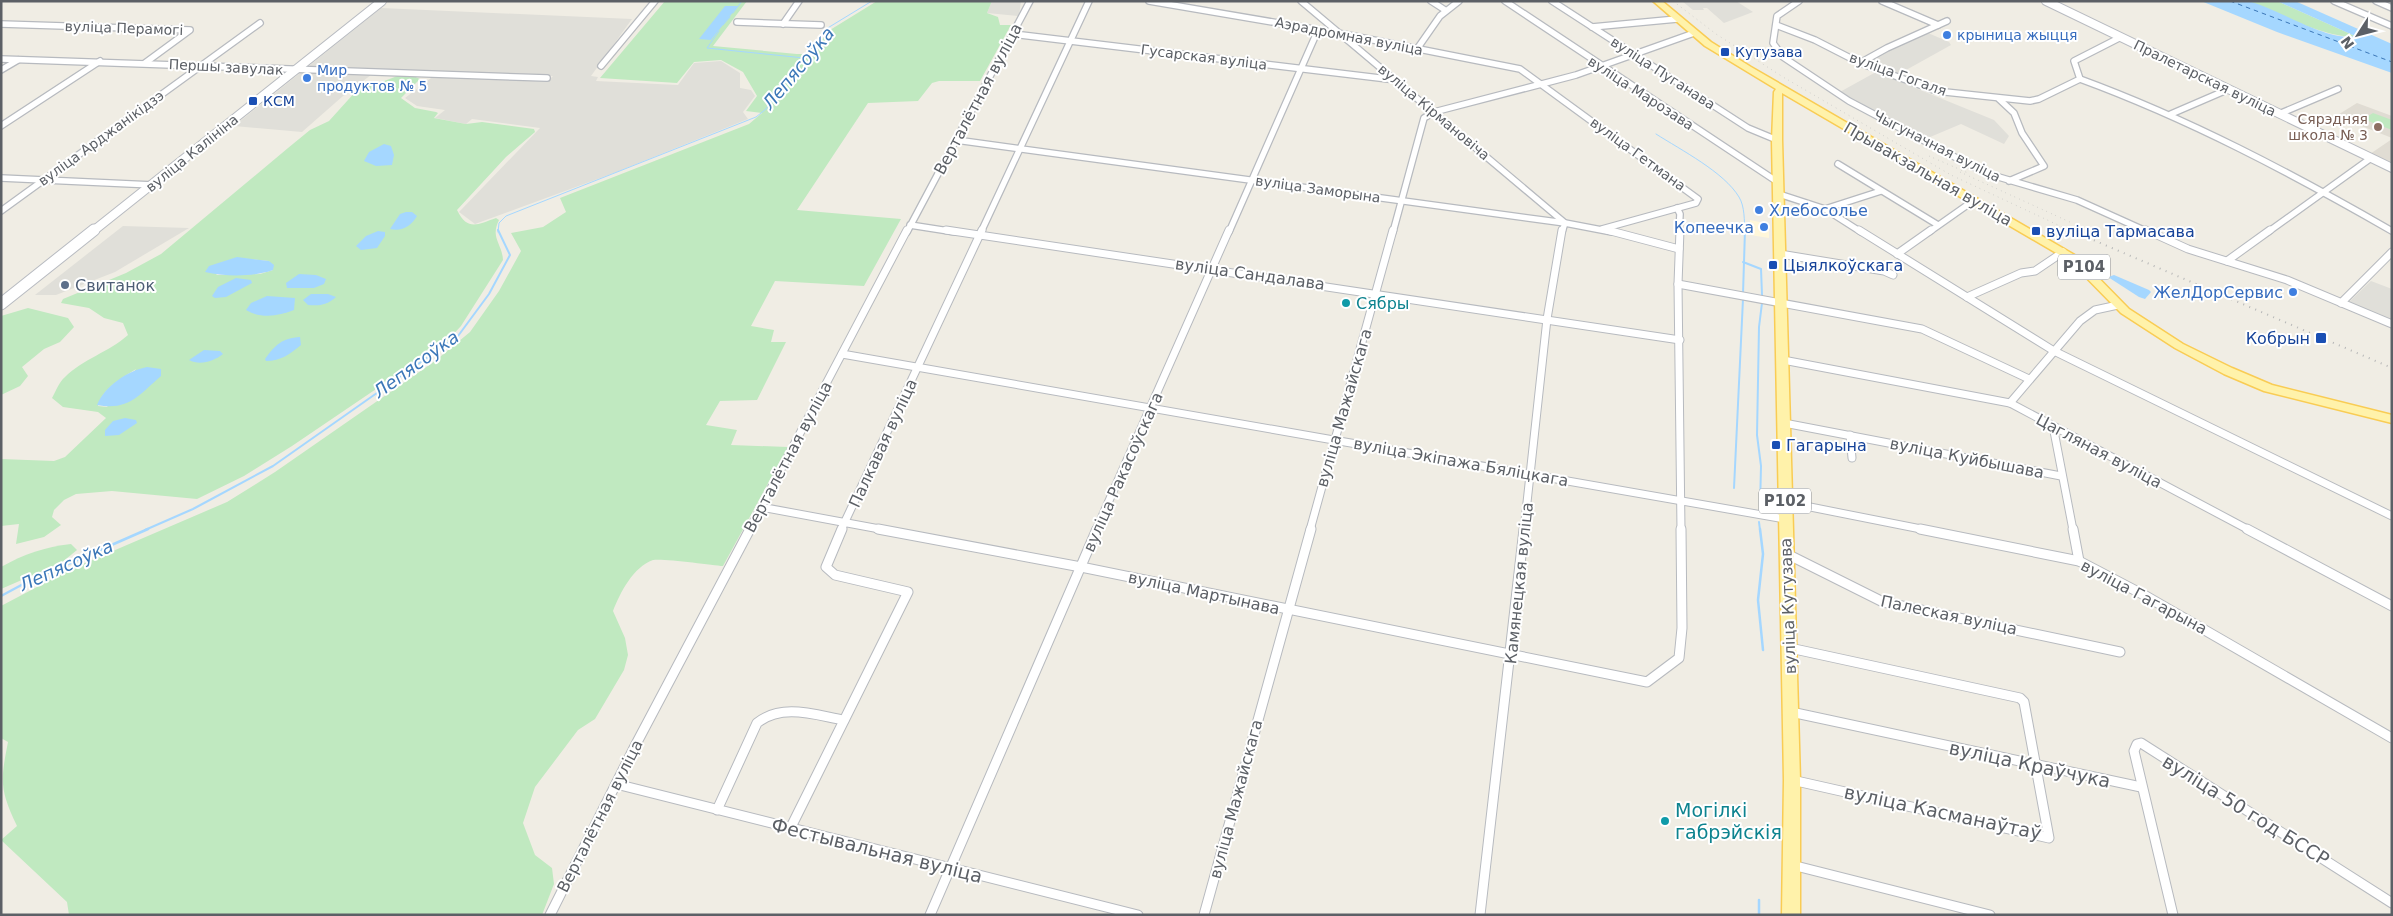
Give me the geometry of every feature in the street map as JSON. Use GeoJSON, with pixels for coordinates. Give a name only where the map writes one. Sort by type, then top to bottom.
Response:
{"type":"FeatureCollection","features":[{"type":"Feature","properties":{"kind":"main road","name":"Прывакзальная вуліца"},"geometry":{"type":"LineString","coordinates":[[1657,1],[1720,52],[1782,90],[2063,252],[2088,271],[2118,305],[2147,327],[2179,346],[2244,379],[2288,394],[2392,418]]}},
{"type":"Feature","properties":{"kind":"main road","name":"вуліца Кутузава"},"geometry":{"type":"LineString","coordinates":[[1782,90],[1778,92],[1777,140],[1782,302],[1785,519],[1790,648],[1792,780],[1791,915]]}},
{"type":"Feature","properties":{"kind":"street","name":"вуліца Калініна"},"geometry":{"type":"LineString","coordinates":[[1,304],[382,1]]}},
{"type":"Feature","properties":{"kind":"street"},"geometry":{"type":"LineString","coordinates":[[600,66],[618,50],[640,17],[655,1]]}},
{"type":"Feature","properties":{"kind":"street"},"geometry":{"type":"LineString","coordinates":[[783,24],[799,1]]}},
{"type":"Feature","properties":{"kind":"street","name":"Верталётная вуліца"},"geometry":{"type":"LineString","coordinates":[[550,915],[616,784],[761,507],[1030,1]]}},
{"type":"Feature","properties":{"kind":"street","name":"Палкавая вуліца"},"geometry":{"type":"LineString","coordinates":[[790,829],[818,777],[844,720],[908,592],[835,575],[826,567],[828,559],[1089,1]]}},
{"type":"Feature","properties":{"kind":"street","name":"Аэрадромная вуліца"},"geometry":{"type":"LineString","coordinates":[[1149,1],[1342,34],[1520,69],[1544,84]]}},
{"type":"Feature","properties":{"kind":"street","name":"вуліца Кірмановіча"},"geometry":{"type":"LineString","coordinates":[[1301,1],[1565,223]]}},
{"type":"Feature","properties":{"kind":"street"},"geometry":{"type":"LineString","coordinates":[[1432,1],[1445,10]]}},
{"type":"Feature","properties":{"kind":"street"},"geometry":{"type":"LineString","coordinates":[[1417,49],[1445,10],[1459,1]]}},
{"type":"Feature","properties":{"kind":"street","name":"вуліца Марозава"},"geometry":{"type":"LineString","coordinates":[[1505,1],[1779,189]]}},
{"type":"Feature","properties":{"kind":"street","name":"вуліца Пуганава"},"geometry":{"type":"LineString","coordinates":[[1552,1],[1748,128],[1777,140]]}},
{"type":"Feature","properties":{"kind":"street"},"geometry":{"type":"LineString","coordinates":[[1776,26],[1777,16],[1799,1]]}},
{"type":"Feature","properties":{"kind":"street"},"geometry":{"type":"LineString","coordinates":[[1882,1],[1938,25]]}},
{"type":"Feature","properties":{"kind":"street","name":"Пралетарская вуліца"},"geometry":{"type":"LineString","coordinates":[[2046,1],[2392,168]]}},
{"type":"Feature","properties":{"kind":"street"},"geometry":{"type":"LineString","coordinates":[[2334,1],[2392,26]]}},
{"type":"Feature","properties":{"kind":"street"},"geometry":{"type":"LineString","coordinates":[[2376,1],[2392,8]]}},
{"type":"Feature","properties":{"kind":"street"},"geometry":{"type":"LineString","coordinates":[[1592,27],[1677,19]]}},
{"type":"Feature","properties":{"kind":"street"},"geometry":{"type":"LineString","coordinates":[[1860,63],[1947,21]]}},
{"type":"Feature","properties":{"kind":"street"},"geometry":{"type":"LineString","coordinates":[[737,22],[821,26]]}},
{"type":"Feature","properties":{"kind":"street","name":"вуліца Арджанікідзэ"},"geometry":{"type":"LineString","coordinates":[[1,211],[260,23]]}},
{"type":"Feature","properties":{"kind":"street","name":"вуліца Перамогі"},"geometry":{"type":"LineString","coordinates":[[1,24],[190,30],[145,62]]}},
{"type":"Feature","properties":{"kind":"street","name":"вуліца Гогаля"},"geometry":{"type":"LineString","coordinates":[[1776,26],[1815,40],[1860,63],[1936,91],[1998,99],[2039,100],[2080,79]]}},
{"type":"Feature","properties":{"kind":"street","name":"Чыгуначная вуліца"},"geometry":{"type":"LineString","coordinates":[[1776,26],[1774,42],[1783,57],[1795,66],[1849,101],[1985,173],[2077,200],[2188,249],[2287,280],[2392,324]]}},
{"type":"Feature","properties":{"kind":"street","name":"вуліца Ракасоўскага"},"geometry":{"type":"LineString","coordinates":[[930,915],[1212,268],[1318,30]]}},
{"type":"Feature","properties":{"kind":"street"},"geometry":{"type":"LineString","coordinates":[[1434,112],[1544,84],[1601,67],[1694,32]]}},
{"type":"Feature","properties":{"kind":"street","name":"Гусарская вуліца"},"geometry":{"type":"LineString","coordinates":[[1013,34],[1396,80]]}},
{"type":"Feature","properties":{"kind":"street"},"geometry":{"type":"LineString","coordinates":[[2121,37],[2074,60],[2073,63],[2080,79],[2172,114],[2325,192],[2392,231]]}},
{"type":"Feature","properties":{"kind":"street","name":"Першы завулак"},"geometry":{"type":"LineString","coordinates":[[1,59],[145,62],[296,70],[319,69],[547,78]]}},
{"type":"Feature","properties":{"kind":"street"},"geometry":{"type":"LineString","coordinates":[[1,70],[18,60]]}},
{"type":"Feature","properties":{"kind":"street"},"geometry":{"type":"LineString","coordinates":[[1,126],[100,61]]}},
{"type":"Feature","properties":{"kind":"street","name":"вуліца Гетмана"},"geometry":{"type":"LineString","coordinates":[[1544,84],[1698,199],[1696,203],[1602,230]]}},
{"type":"Feature","properties":{"kind":"street"},"geometry":{"type":"LineString","coordinates":[[2172,114],[2229,89]]}},
{"type":"Feature","properties":{"kind":"street"},"geometry":{"type":"LineString","coordinates":[[2279,114],[2338,89]]}},
{"type":"Feature","properties":{"kind":"street"},"geometry":{"type":"LineString","coordinates":[[1998,99],[2014,113],[2022,133],[2044,166],[2008,181]]}},
{"type":"Feature","properties":{"kind":"street","name":"вуліца Мажайскага"},"geometry":{"type":"LineString","coordinates":[[1204,915],[1287,610],[1402,201],[1422,122],[1428,114],[1434,112]]}},
{"type":"Feature","properties":{"kind":"street","name":"вуліца Заморына"},"geometry":{"type":"LineString","coordinates":[[956,140],[1565,223],[1679,249]]}},
{"type":"Feature","properties":{"kind":"street"},"geometry":{"type":"LineString","coordinates":[[2227,261],[2371,158]]}},
{"type":"Feature","properties":{"kind":"street"},"geometry":{"type":"LineString","coordinates":[[1838,164],[1938,225]]}},
{"type":"Feature","properties":{"kind":"street"},"geometry":{"type":"LineString","coordinates":[[1,178],[153,185]]}},
{"type":"Feature","properties":{"kind":"street"},"geometry":{"type":"LineString","coordinates":[[1779,189],[1825,209],[2054,351],[2392,516]]}},
{"type":"Feature","properties":{"kind":"street"},"geometry":{"type":"LineString","coordinates":[[1825,209],[1880,190]]}},
{"type":"Feature","properties":{"kind":"street"},"geometry":{"type":"LineString","coordinates":[[1897,254],[1974,201]]}},
{"type":"Feature","properties":{"kind":"street"},"geometry":{"type":"LineString","coordinates":[[1677,208],[1680,211],[1678,284],[1680,340],[1679,499]]}},
{"type":"Feature","properties":{"kind":"street","name":"Камянецкая вуліца"},"geometry":{"type":"LineString","coordinates":[[1480,915],[1511,655],[1547,319],[1560,236],[1565,223]]}},
{"type":"Feature","properties":{"kind":"street","name":"вуліца Сандалава"},"geometry":{"type":"LineString","coordinates":[[910,225],[1376,292],[1680,340]]}},
{"type":"Feature","properties":{"kind":"street"},"geometry":{"type":"LineString","coordinates":[[1967,297],[2021,272],[2035,271],[2063,252]]}},
{"type":"Feature","properties":{"kind":"street"},"geometry":{"type":"LineString","coordinates":[[2341,302],[2392,252]]}},
{"type":"Feature","properties":{"kind":"street"},"geometry":{"type":"LineString","coordinates":[[1780,254],[1884,271],[1893,275]]}},
{"type":"Feature","properties":{"kind":"street"},"geometry":{"type":"LineString","coordinates":[[1678,284],[1922,328],[2029,379]]}},
{"type":"Feature","properties":{"kind":"street"},"geometry":{"type":"LineString","coordinates":[[2010,403],[2080,321],[2096,310],[2118,305]]}},
{"type":"Feature","properties":{"kind":"street","name":"вуліца Экіпажа Бяліцкага"},"geometry":{"type":"LineString","coordinates":[[842,354],[1531,473],[1785,519]]}},
{"type":"Feature","properties":{"kind":"street","name":"Цагляная вуліца"},"geometry":{"type":"LineString","coordinates":[[1783,360],[2010,403],[2392,606]]}},
{"type":"Feature","properties":{"kind":"street","name":"вуліца Куйбышава"},"geometry":{"type":"LineString","coordinates":[[1784,423],[2061,476]]}},
{"type":"Feature","properties":{"kind":"street"},"geometry":{"type":"LineString","coordinates":[[2053,426],[2061,476],[2079,561]]}},
{"type":"Feature","properties":{"kind":"street"},"geometry":{"type":"LineString","coordinates":[[1850,435],[1852,458]]}},
{"type":"Feature","properties":{"kind":"street","name":"вуліца Мартынава"},"geometry":{"type":"LineString","coordinates":[[761,507],[1081,567],[1647,682],[1655,678],[1679,658],[1682,628],[1679,499]]}},
{"type":"Feature","properties":{"kind":"street","name":"вуліца Гагарына"},"geometry":{"type":"LineString","coordinates":[[1785,502],[2079,561],[2144,595],[2392,738]]}},
{"type":"Feature","properties":{"kind":"street","name":"Палеская вуліца"},"geometry":{"type":"LineString","coordinates":[[1787,554],[1883,602],[2120,652]]}},
{"type":"Feature","properties":{"kind":"street","name":"вуліца Касманаўтаў"},"geometry":{"type":"LineString","coordinates":[[1790,648],[2020,698],[2024,702],[2049,838],[1792,780]]}},
{"type":"Feature","properties":{"kind":"street"},"geometry":{"type":"LineString","coordinates":[[717,810],[757,723],[766,715],[784,711],[844,720]]}},
{"type":"Feature","properties":{"kind":"street","name":"вуліца Краўчука"},"geometry":{"type":"LineString","coordinates":[[1791,712],[2141,787]]}},
{"type":"Feature","properties":{"kind":"street","name":"вуліца 50 год БССР"},"geometry":{"type":"LineString","coordinates":[[2141,787],[2134,751],[2137,744],[2141,743],[2392,903]]}},
{"type":"Feature","properties":{"kind":"street","name":"Фестывальная вуліца"},"geometry":{"type":"LineString","coordinates":[[616,784],[1138,915]]}},
{"type":"Feature","properties":{"kind":"street"},"geometry":{"type":"LineString","coordinates":[[2141,787],[2173,915]]}},
{"type":"Feature","properties":{"kind":"street"},"geometry":{"type":"LineString","coordinates":[[1792,864],[1958,911],[1990,915]]}},
{"type":"Feature","properties":{"kind":"shaded area"},"geometry":{"type":"Polygon","coordinates":[[[992,1],[1021,1],[1019,16],[987,13],[992,1]]]}},
{"type":"Feature","properties":{"kind":"shaded area"},"geometry":{"type":"Polygon","coordinates":[[[1682,1],[1736,1],[1753,12],[1724,23],[1707,8],[1703,8],[1704,10],[1693,10],[1682,1]]]}},
{"type":"Feature","properties":{"kind":"shaded area"},"geometry":{"type":"Polygon","coordinates":[[[381,8],[632,19],[591,76],[598,77],[596,81],[678,85],[694,63],[721,61],[740,73],[740,88],[751,90],[755,96],[743,112],[748,119],[614,173],[475,224],[459,212],[540,128],[472,119],[466,124],[435,118],[445,110],[417,106],[405,98],[435,75],[548,81],[553,76],[379,69],[343,96],[302,132],[234,126],[381,8]]]}},
{"type":"Feature","properties":{"kind":"shaded area"},"geometry":{"type":"Polygon","coordinates":[[[1928,33],[1949,42],[1951,45],[1897,75],[1873,66],[1867,61],[1928,33]]]}},
{"type":"Feature","properties":{"kind":"shaded area"},"geometry":{"type":"Polygon","coordinates":[[[1876,72],[1994,120],[2009,136],[2004,144],[1961,124],[1923,140],[1838,93],[1876,72]]]}},
{"type":"Feature","properties":{"kind":"shaded area","name":"Сярэдняя школа № 3"},"geometry":{"type":"Polygon","coordinates":[[[2357,103],[2392,116],[2392,138],[2336,116],[2357,103]]]}},
{"type":"Feature","properties":{"kind":"shaded area","name":"Сярэдняя школа № 3"},"geometry":{"type":"Polygon","coordinates":[[[2392,139],[2392,165],[2370,154],[2392,139]]]}},
{"type":"Feature","properties":{"kind":"shaded area"},"geometry":{"type":"Polygon","coordinates":[[[1750,220],[1769,224],[1769,238],[1750,235],[1750,220]]]}},
{"type":"Feature","properties":{"kind":"shaded area"},"geometry":{"type":"Polygon","coordinates":[[[123,226],[189,228],[115,272],[56,295],[35,295],[123,226]]]}},
{"type":"Feature","properties":{"kind":"shaded area"},"geometry":{"type":"Polygon","coordinates":[[[2371,281],[2392,289],[2392,321],[2348,303],[2371,281]]]}},
{"type":"Feature","properties":{"kind":"green space"},"geometry":{"type":"Polygon","coordinates":[[[665,1],[747,1],[713,46],[797,54],[809,54],[830,30],[877,1],[992,1],[987,13],[998,17],[1000,25],[1011,25],[980,81],[939,81],[932,83],[918,101],[868,103],[797,210],[901,219],[864,286],[775,281],[751,326],[774,330],[771,342],[786,342],[757,400],[720,401],[706,425],[737,430],[731,445],[788,447],[723,566],[653,560],[646,563],[633,574],[619,596],[613,611],[625,638],[628,655],[624,670],[595,719],[578,730],[535,787],[523,823],[535,855],[552,868],[554,884],[542,915],[69,915],[67,902],[1,840],[17,826],[7,803],[3,786],[8,742],[1,738],[1,606],[71,569],[227,502],[275,472],[435,361],[470,332],[499,291],[521,251],[511,233],[543,227],[566,212],[560,198],[749,124],[762,113],[746,111],[757,96],[743,72],[721,60],[694,62],[677,83],[600,78],[665,1]]]}},
{"type":"Feature","properties":{"kind":"green space"},"geometry":{"type":"Polygon","coordinates":[[[2248,1],[2277,1],[2355,36],[2331,34],[2286,18],[2248,1]]]}},
{"type":"Feature","properties":{"kind":"green space"},"geometry":{"type":"Polygon","coordinates":[[[400,75],[411,75],[420,79],[401,98],[415,108],[438,113],[434,118],[466,124],[482,122],[534,129],[535,132],[506,157],[457,210],[461,217],[469,224],[479,224],[496,218],[499,220],[496,236],[503,260],[461,326],[447,341],[292,446],[244,476],[197,499],[112,491],[76,494],[64,500],[54,510],[52,517],[61,525],[44,537],[16,544],[19,524],[1,526],[1,459],[54,461],[65,457],[106,418],[98,412],[63,407],[52,398],[61,381],[72,371],[128,335],[123,323],[104,318],[89,308],[61,303],[63,299],[126,273],[161,254],[310,130],[329,121],[357,90],[365,84],[379,83],[400,75]],[[237,258],[216,275],[260,274],[273,270],[269,261],[237,258]],[[136,369],[108,389],[98,406],[107,407],[136,369]]]}},
{"type":"Feature","properties":{"kind":"green space"},"geometry":{"type":"Polygon","coordinates":[[[2373,113],[2392,120],[2392,130],[2363,119],[2373,113]]]}},
{"type":"Feature","properties":{"kind":"green space"},"geometry":{"type":"Polygon","coordinates":[[[28,308],[68,318],[74,327],[60,342],[44,349],[22,367],[28,376],[20,386],[1,395],[1,316],[28,308]]]}},
{"type":"Feature","properties":{"kind":"green space"},"geometry":{"type":"Polygon","coordinates":[[[71,544],[77,550],[61,563],[1,589],[1,567],[35,552],[71,544]]]}},
{"type":"Feature","properties":{"kind":"water"},"geometry":{"type":"Polygon","coordinates":[[[2201,1],[2248,1],[2331,34],[2344,37],[2355,36],[2277,1],[2295,1],[2392,44],[2392,73],[2277,32],[2201,1]]]}},
{"type":"Feature","properties":{"kind":"water"},"geometry":{"type":"Polygon","coordinates":[[[725,6],[738,6],[711,40],[699,39],[725,6]]]}},
{"type":"Feature","properties":{"kind":"water"},"geometry":{"type":"Polygon","coordinates":[[[384,144],[391,146],[394,155],[392,165],[376,166],[364,161],[369,152],[384,144]]]}},
{"type":"Feature","properties":{"kind":"water"},"geometry":{"type":"Polygon","coordinates":[[[412,212],[417,216],[412,223],[398,230],[390,229],[400,214],[412,212]]]}},
{"type":"Feature","properties":{"kind":"water"},"geometry":{"type":"Polygon","coordinates":[[[378,231],[385,232],[385,236],[377,248],[361,250],[356,246],[366,236],[378,231]]]}},
{"type":"Feature","properties":{"kind":"water"},"geometry":{"type":"Polygon","coordinates":[[[237,257],[269,261],[274,265],[273,270],[239,276],[205,272],[209,266],[237,257]]]}},
{"type":"Feature","properties":{"kind":"water"},"geometry":{"type":"Polygon","coordinates":[[[299,274],[316,275],[326,279],[324,284],[314,288],[287,288],[286,283],[299,274]]]}},
{"type":"Feature","properties":{"kind":"water"},"geometry":{"type":"Polygon","coordinates":[[[2114,275],[2151,292],[2145,299],[2139,297],[2108,277],[2114,275]]]}},
{"type":"Feature","properties":{"kind":"water"},"geometry":{"type":"Polygon","coordinates":[[[236,278],[251,280],[252,283],[226,297],[215,298],[212,296],[218,287],[236,278]]]}},
{"type":"Feature","properties":{"kind":"water"},"geometry":{"type":"Polygon","coordinates":[[[311,294],[328,294],[336,297],[330,302],[323,304],[308,305],[303,300],[311,294]]]}},
{"type":"Feature","properties":{"kind":"water"},"geometry":{"type":"Polygon","coordinates":[[[267,296],[295,298],[294,310],[282,314],[264,316],[246,310],[251,303],[267,296]]]}},
{"type":"Feature","properties":{"kind":"water"},"geometry":{"type":"Polygon","coordinates":[[[300,337],[301,345],[293,351],[281,358],[266,361],[265,359],[280,343],[288,339],[300,337]]]}},
{"type":"Feature","properties":{"kind":"water"},"geometry":{"type":"Polygon","coordinates":[[[204,350],[220,351],[223,354],[207,362],[198,363],[189,360],[204,350]]]}},
{"type":"Feature","properties":{"kind":"water"},"geometry":{"type":"Polygon","coordinates":[[[147,367],[161,369],[161,376],[140,395],[117,406],[97,405],[105,392],[118,380],[132,372],[147,367]]]}},
{"type":"Feature","properties":{"kind":"water"},"geometry":{"type":"Polygon","coordinates":[[[125,418],[136,420],[137,423],[119,435],[105,436],[105,430],[113,421],[125,418]]]}},
{"type":"Feature","properties":{"kind":"waterway"},"geometry":{"type":"LineString","coordinates":[[733,13],[742,1]]}},
{"type":"Feature","properties":{"kind":"waterway","name":"Лепясоўка"},"geometry":{"type":"LineString","coordinates":[[498,230],[499,223],[506,216],[756,117],[766,109],[826,29],[872,1]]}},
{"type":"Feature","properties":{"kind":"waterway"},"geometry":{"type":"LineString","coordinates":[[723,25],[730,17]]}},
{"type":"Feature","properties":{"kind":"waterway"},"geometry":{"type":"LineString","coordinates":[[719,31],[707,48],[804,58]]}},
{"type":"Feature","properties":{"kind":"waterway"},"geometry":{"type":"LineString","coordinates":[[1656,134],[1713,170],[1732,188],[1742,205],[1745,231]]}},
{"type":"Feature","properties":{"kind":"waterway","name":"Лепясоўка"},"geometry":{"type":"LineString","coordinates":[[145,530],[193,509],[273,466],[458,336],[489,294],[510,255],[498,230]]}},
{"type":"Feature","properties":{"kind":"waterway"},"geometry":{"type":"LineString","coordinates":[[1744,262],[1745,231]]}},
{"type":"Feature","properties":{"kind":"waterway"},"geometry":{"type":"LineString","coordinates":[[1743,294],[1744,262]]}},
{"type":"Feature","properties":{"kind":"waterway"},"geometry":{"type":"LineString","coordinates":[[1744,262],[1761,269],[1762,295]]}},
{"type":"Feature","properties":{"kind":"waterway"},"geometry":{"type":"LineString","coordinates":[[1734,488],[1743,299]]}},
{"type":"Feature","properties":{"kind":"waterway"},"geometry":{"type":"LineString","coordinates":[[1760,508],[1761,466],[1757,435],[1759,327],[1762,303]]}},
{"type":"Feature","properties":{"kind":"waterway"},"geometry":{"type":"LineString","coordinates":[[1759,522],[1760,530]]}},
{"type":"Feature","properties":{"kind":"waterway","name":"Лепясоўка"},"geometry":{"type":"LineString","coordinates":[[1,596],[27,582],[148,529]]}},
{"type":"Feature","properties":{"kind":"waterway"},"geometry":{"type":"LineString","coordinates":[[1760,529],[1763,554],[1758,600],[1763,650]]}},
{"type":"Feature","properties":{"kind":"waterway"},"geometry":{"type":"LineString","coordinates":[[1759,900],[1759,915]]}},
{"type":"Feature","properties":{"kind":"ferry route"},"geometry":{"type":"LineString","coordinates":[[2230,1],[2392,62]]}},
{"type":"Feature","properties":{"kind":"railway"},"geometry":{"type":"LineString","coordinates":[[1673,1],[1716,34],[1783,77],[1951,175],[2073,232]]}},
{"type":"Feature","properties":{"kind":"railway"},"geometry":{"type":"LineString","coordinates":[[1929,156],[1968,173]]}},
{"type":"Feature","properties":{"kind":"railway"},"geometry":{"type":"LineString","coordinates":[[1960,172],[2072,223]]}},
{"type":"Feature","properties":{"kind":"railway"},"geometry":{"type":"LineString","coordinates":[[2070,230],[2392,368]]}},
{"type":"Feature","properties":{"kind":"place","name":"крыница жыцця"},"geometry":{"type":"Point","coordinates":[1947,35]}},
{"type":"Feature","properties":{"kind":"place","name":"Кутузава"},"geometry":{"type":"Point","coordinates":[1725,52]}},
{"type":"Feature","properties":{"kind":"place","name":"Мир продуктов № 5"},"geometry":{"type":"Point","coordinates":[307,78]}},
{"type":"Feature","properties":{"kind":"place","name":"КСМ"},"geometry":{"type":"Point","coordinates":[253,101]}},
{"type":"Feature","properties":{"kind":"place","name":"Сярэдняя школа № 3"},"geometry":{"type":"Point","coordinates":[2378,127]}},
{"type":"Feature","properties":{"kind":"place","name":"Хлебосолье"},"geometry":{"type":"Point","coordinates":[1759,210]}},
{"type":"Feature","properties":{"kind":"place","name":"Копеечка"},"geometry":{"type":"Point","coordinates":[1764,227]}},
{"type":"Feature","properties":{"kind":"place","name":"вуліца Тармасава"},"geometry":{"type":"Point","coordinates":[2036,231]}},
{"type":"Feature","properties":{"kind":"place","name":"Цыялкоўскага"},"geometry":{"type":"Point","coordinates":[1773,265]}},
{"type":"Feature","properties":{"kind":"place","name":"Свитанок"},"geometry":{"type":"Point","coordinates":[65,285]}},
{"type":"Feature","properties":{"kind":"place","name":"ЖелДорСервис"},"geometry":{"type":"Point","coordinates":[2293,292]}},
{"type":"Feature","properties":{"kind":"place","name":"Сябры"},"geometry":{"type":"Point","coordinates":[1346,303]}},
{"type":"Feature","properties":{"kind":"place","name":"Кобрын"},"geometry":{"type":"Point","coordinates":[2321,338]}},
{"type":"Feature","properties":{"kind":"place","name":"Гагарына"},"geometry":{"type":"Point","coordinates":[1776,445]}},
{"type":"Feature","properties":{"kind":"place","name":"Могілкі габрэйскія"},"geometry":{"type":"Point","coordinates":[1665,821]}}]}
